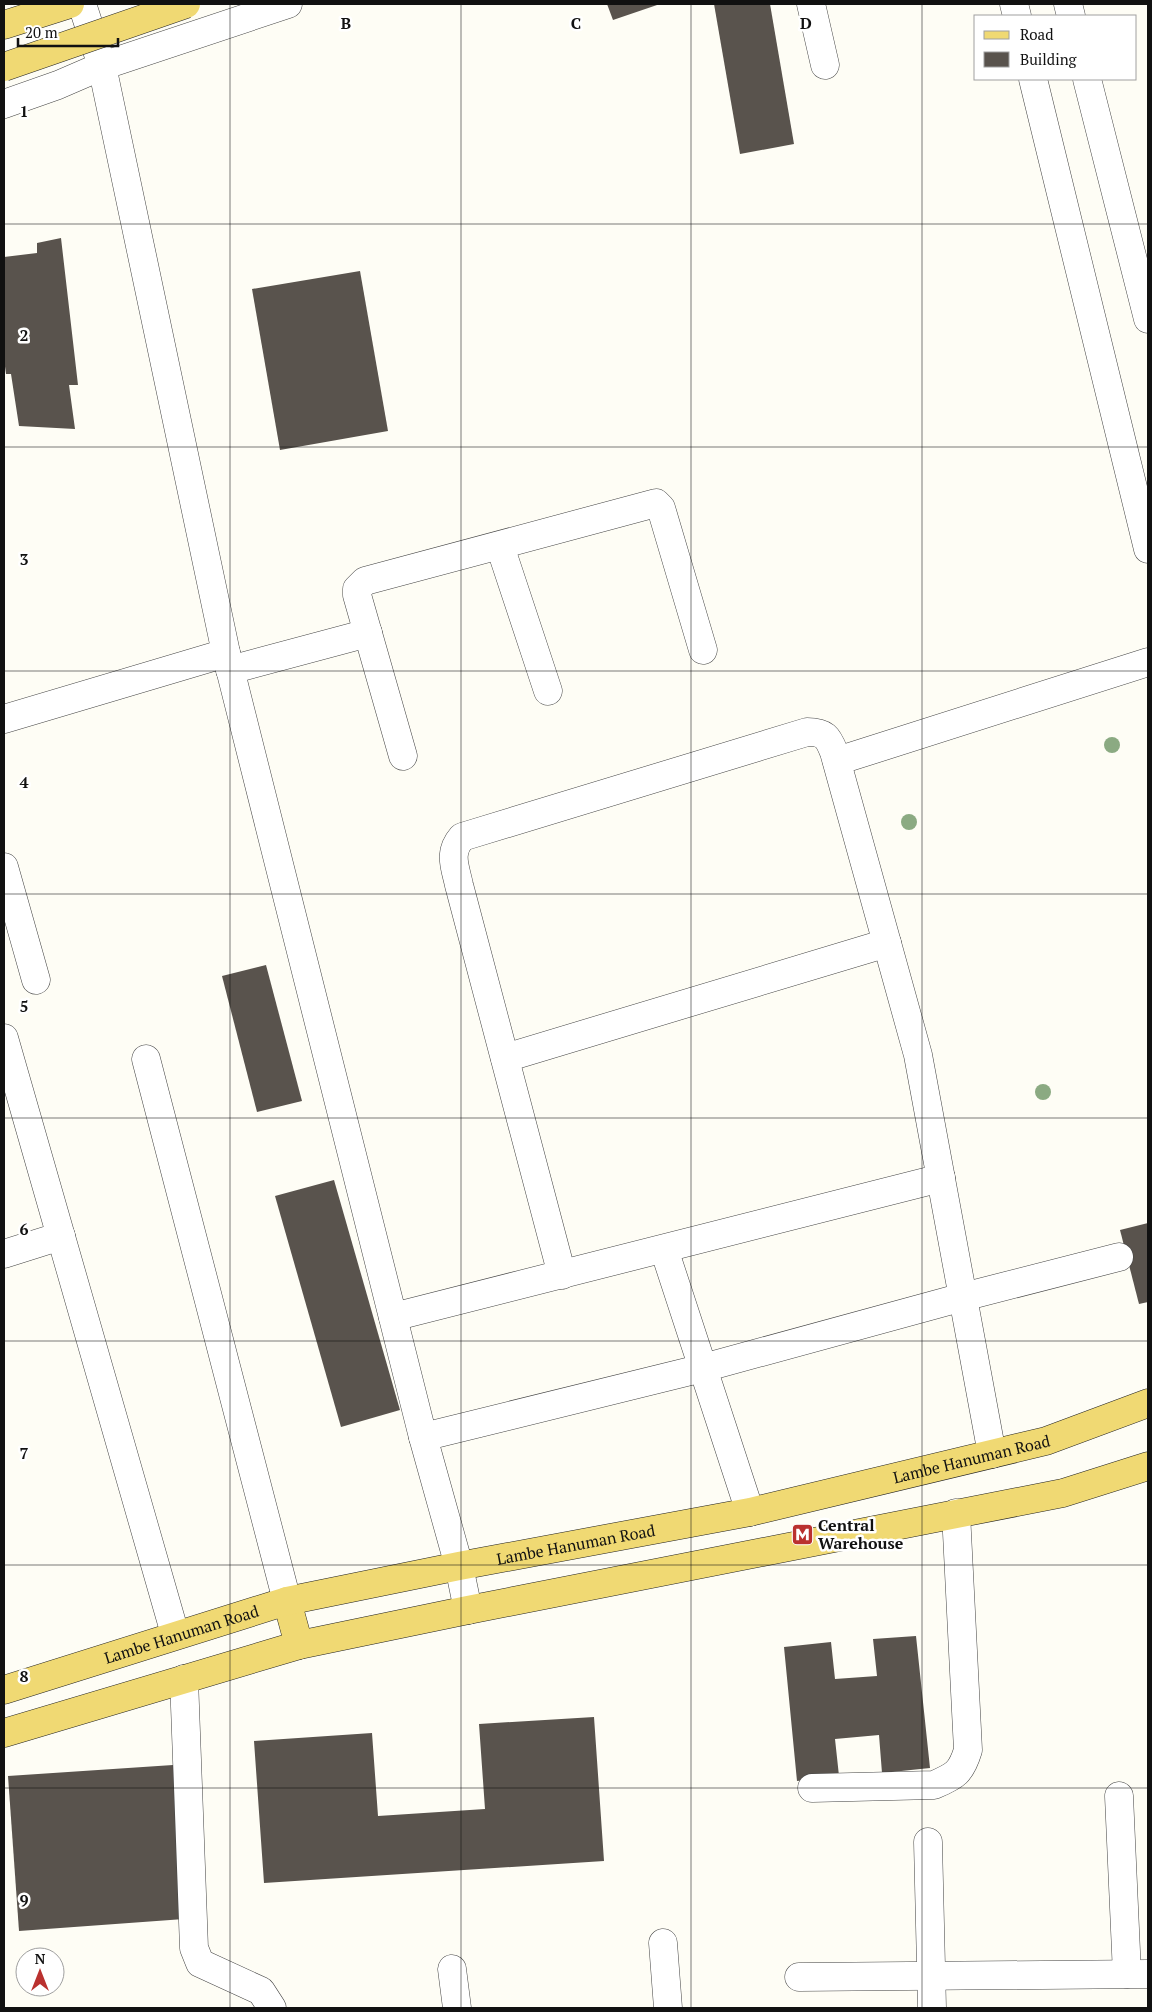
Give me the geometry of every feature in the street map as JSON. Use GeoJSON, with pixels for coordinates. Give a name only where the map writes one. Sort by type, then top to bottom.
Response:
{"type":"FeatureCollection","features":[{"type":"Feature","properties":{"kind":"main road"},"geometry":{"type":"LineString","coordinates":[[4,25],[70,4]]}},
{"type":"Feature","properties":{"kind":"main road"},"geometry":{"type":"LineString","coordinates":[[4,67],[186,4]]}},
{"type":"Feature","properties":{"kind":"main road","name":"Lambe Hanuman Road"},"geometry":{"type":"LineString","coordinates":[[4,1690],[175,1634],[287,1601],[459,1566],[750,1512],[1046,1441],[1148,1403]]}},
{"type":"Feature","properties":{"kind":"main road"},"geometry":{"type":"LineString","coordinates":[[4,1733],[299,1645],[1063,1492],[1148,1466]]}},
{"type":"Feature","properties":{"kind":"main road"},"geometry":{"type":"LineString","coordinates":[[287,1601],[299,1645]]}},
{"type":"Feature","properties":{"kind":"street"},"geometry":{"type":"LineString","coordinates":[[82,4],[102,66],[228,661],[423,1437],[459,1566],[468,1610]]}},
{"type":"Feature","properties":{"kind":"street"},"geometry":{"type":"LineString","coordinates":[[4,104],[58,85],[102,66],[288,4]]}},
{"type":"Feature","properties":{"kind":"street"},"geometry":{"type":"LineString","coordinates":[[811,4],[825,66]]}},
{"type":"Feature","properties":{"kind":"street"},"geometry":{"type":"LineString","coordinates":[[1033,80],[1148,549]]}},
{"type":"Feature","properties":{"kind":"street"},"geometry":{"type":"LineString","coordinates":[[1087,80],[1148,319]]}},
{"type":"Feature","properties":{"kind":"street"},"geometry":{"type":"LineString","coordinates":[[403,756],[357,595],[359,584],[364,581],[656,504],[661,508],[704,650]]}},
{"type":"Feature","properties":{"kind":"street"},"geometry":{"type":"LineString","coordinates":[[500,546],[548,691]]}},
{"type":"Feature","properties":{"kind":"street"},"geometry":{"type":"LineString","coordinates":[[4,718],[228,661],[368,633]]}},
{"type":"Feature","properties":{"kind":"street"},"geometry":{"type":"LineString","coordinates":[[837,761],[1148,662]]}},
{"type":"Feature","properties":{"kind":"street"},"geometry":{"type":"LineString","coordinates":[[562,1275],[453,857],[455,846],[462,837],[808,732],[819,732],[829,739],[837,761],[918,1055],[992,1454]]}},
{"type":"Feature","properties":{"kind":"street"},"geometry":{"type":"LineString","coordinates":[[4,867],[36,980]]}},
{"type":"Feature","properties":{"kind":"street"},"geometry":{"type":"LineString","coordinates":[[505,1058],[887,943]]}},
{"type":"Feature","properties":{"kind":"street"},"geometry":{"type":"LineString","coordinates":[[4,1038],[175,1634]]}},
{"type":"Feature","properties":{"kind":"street"},"geometry":{"type":"LineString","coordinates":[[146,1059],[287,1601]]}},
{"type":"Feature","properties":{"kind":"street"},"geometry":{"type":"LineString","coordinates":[[393,1317],[940,1178]]}},
{"type":"Feature","properties":{"kind":"street"},"geometry":{"type":"LineString","coordinates":[[4,1254],[61,1236]]}},
{"type":"Feature","properties":{"kind":"street"},"geometry":{"type":"LineString","coordinates":[[664,1249],[750,1512]]}},
{"type":"Feature","properties":{"kind":"street"},"geometry":{"type":"LineString","coordinates":[[423,1437],[704,1368],[963,1297],[1119,1257]]}},
{"type":"Feature","properties":{"kind":"street"},"geometry":{"type":"LineString","coordinates":[[812,1788],[934,1785],[952,1778],[963,1766],[968,1750],[956,1513]]}},
{"type":"Feature","properties":{"kind":"street"},"geometry":{"type":"LineString","coordinates":[[184,1679],[194,1948],[200,1963],[261,1991],[272,2008]]}},
{"type":"Feature","properties":{"kind":"street"},"geometry":{"type":"LineString","coordinates":[[799,1977],[1137,1974],[1119,1796]]}},
{"type":"Feature","properties":{"kind":"street"},"geometry":{"type":"LineString","coordinates":[[928,1842],[932,2008]]}},
{"type":"Feature","properties":{"kind":"street"},"geometry":{"type":"LineString","coordinates":[[664,1943],[668,2008]]}},
{"type":"Feature","properties":{"kind":"street"},"geometry":{"type":"LineString","coordinates":[[452,1969],[457,2008]]}},
{"type":"Feature","properties":{"kind":"building"},"geometry":{"type":"Polygon","coordinates":[[[607,4],[660,4],[613,20],[607,4]]]}},
{"type":"Feature","properties":{"kind":"building"},"geometry":{"type":"Polygon","coordinates":[[[714,4],[770,4],[794,144],[740,154],[714,4]]]}},
{"type":"Feature","properties":{"kind":"building"},"geometry":{"type":"Polygon","coordinates":[[[61,238],[78,385],[69,385],[75,429],[19,426],[11,374],[6,374],[4,359],[4,257],[37,253],[37,243],[61,238]]]}},
{"type":"Feature","properties":{"kind":"building"},"geometry":{"type":"Polygon","coordinates":[[[360,271],[388,431],[280,450],[252,289],[360,271]]]}},
{"type":"Feature","properties":{"kind":"building"},"geometry":{"type":"Polygon","coordinates":[[[266,965],[302,1101],[257,1112],[222,976],[266,965]]]}},
{"type":"Feature","properties":{"kind":"building"},"geometry":{"type":"Polygon","coordinates":[[[334,1180],[400,1410],[341,1427],[275,1196],[334,1180]]]}},
{"type":"Feature","properties":{"kind":"building"},"geometry":{"type":"Polygon","coordinates":[[[1148,1223],[1148,1302],[1139,1304],[1120,1230],[1148,1223]]]}},
{"type":"Feature","properties":{"kind":"building"},"geometry":{"type":"Polygon","coordinates":[[[916,1636],[930,1768],[882,1773],[879,1735],[835,1739],[839,1776],[797,1781],[784,1647],[831,1642],[835,1679],[877,1676],[873,1639],[916,1636]]]}},
{"type":"Feature","properties":{"kind":"building"},"geometry":{"type":"Polygon","coordinates":[[[594,1717],[604,1861],[264,1883],[254,1741],[372,1733],[378,1816],[485,1809],[479,1724],[594,1717]]]}},
{"type":"Feature","properties":{"kind":"building"},"geometry":{"type":"Polygon","coordinates":[[[173,1765],[184,1919],[19,1931],[8,1776],[173,1765]]]}},
{"type":"Feature","properties":{"kind":"place","name":"Central Warehouse"},"geometry":{"type":"Point","coordinates":[802,1534]}}]}
